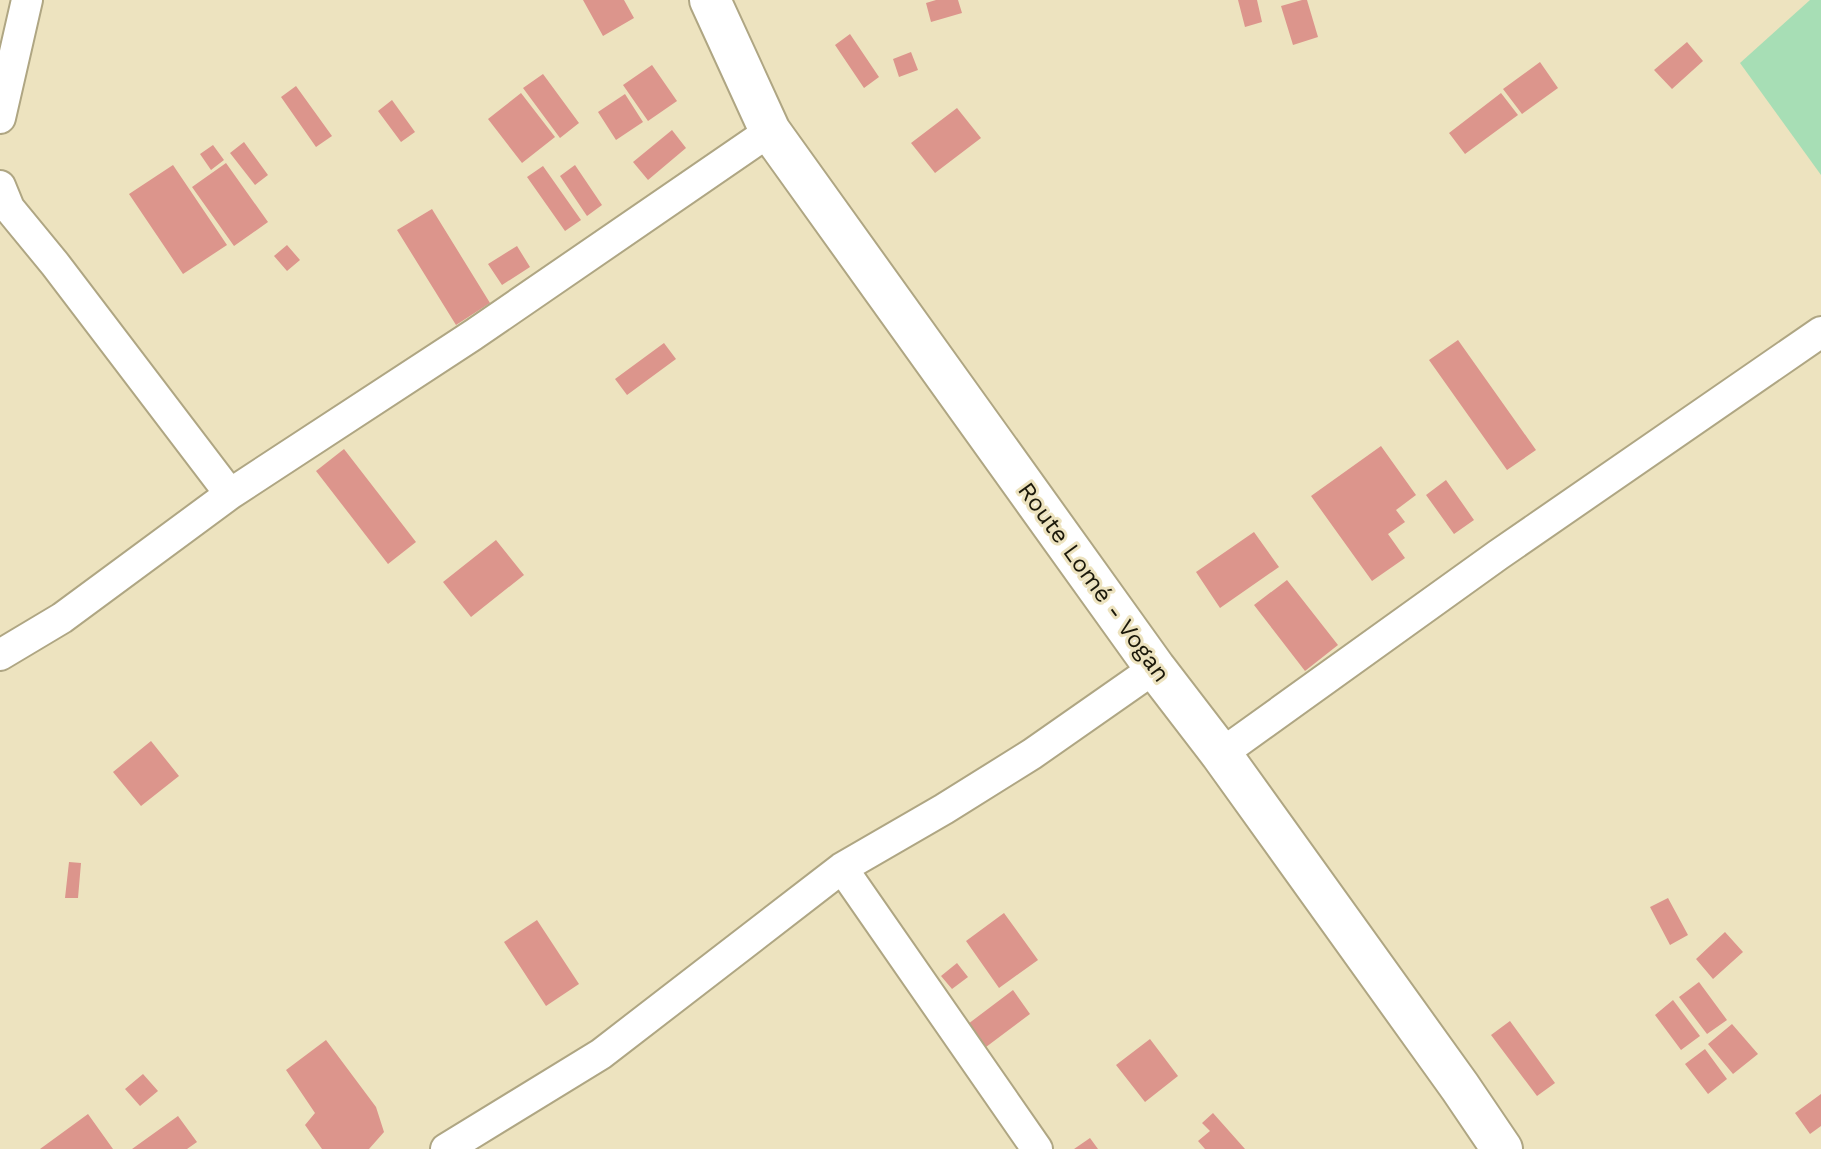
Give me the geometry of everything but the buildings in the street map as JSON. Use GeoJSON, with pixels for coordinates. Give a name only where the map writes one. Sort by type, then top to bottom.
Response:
{"type":"FeatureCollection","features":[{"type":"Feature","properties":{"kind":"main road","name":"Route Lomé - Vogan"},"geometry":{"type":"LineString","coordinates":[[710,0],[770,131],[1155,668],[1221,754],[1502,1149]]}},
{"type":"Feature","properties":{"kind":"street"},"geometry":{"type":"LineString","coordinates":[[0,118],[27,0]]}},
{"type":"Feature","properties":{"kind":"street"},"geometry":{"type":"LineString","coordinates":[[0,655],[62,618],[230,494],[473,335],[770,131]]}},
{"type":"Feature","properties":{"kind":"street"},"geometry":{"type":"LineString","coordinates":[[0,186],[9,208],[230,494]]}},
{"type":"Feature","properties":{"kind":"street"},"geometry":{"type":"LineString","coordinates":[[1221,754],[1498,555],[1821,332]]}},
{"type":"Feature","properties":{"kind":"street"},"geometry":{"type":"LineString","coordinates":[[446,1149],[601,1054],[842,868],[1032,754],[1155,668]]}},
{"type":"Feature","properties":{"kind":"street"},"geometry":{"type":"LineString","coordinates":[[842,868],[1037,1149]]}},
{"type":"Feature","properties":{"kind":"green space"},"geometry":{"type":"Polygon","coordinates":[[[1810,0],[1821,0],[1821,175],[1740,63],[1810,0]]]}}]}
